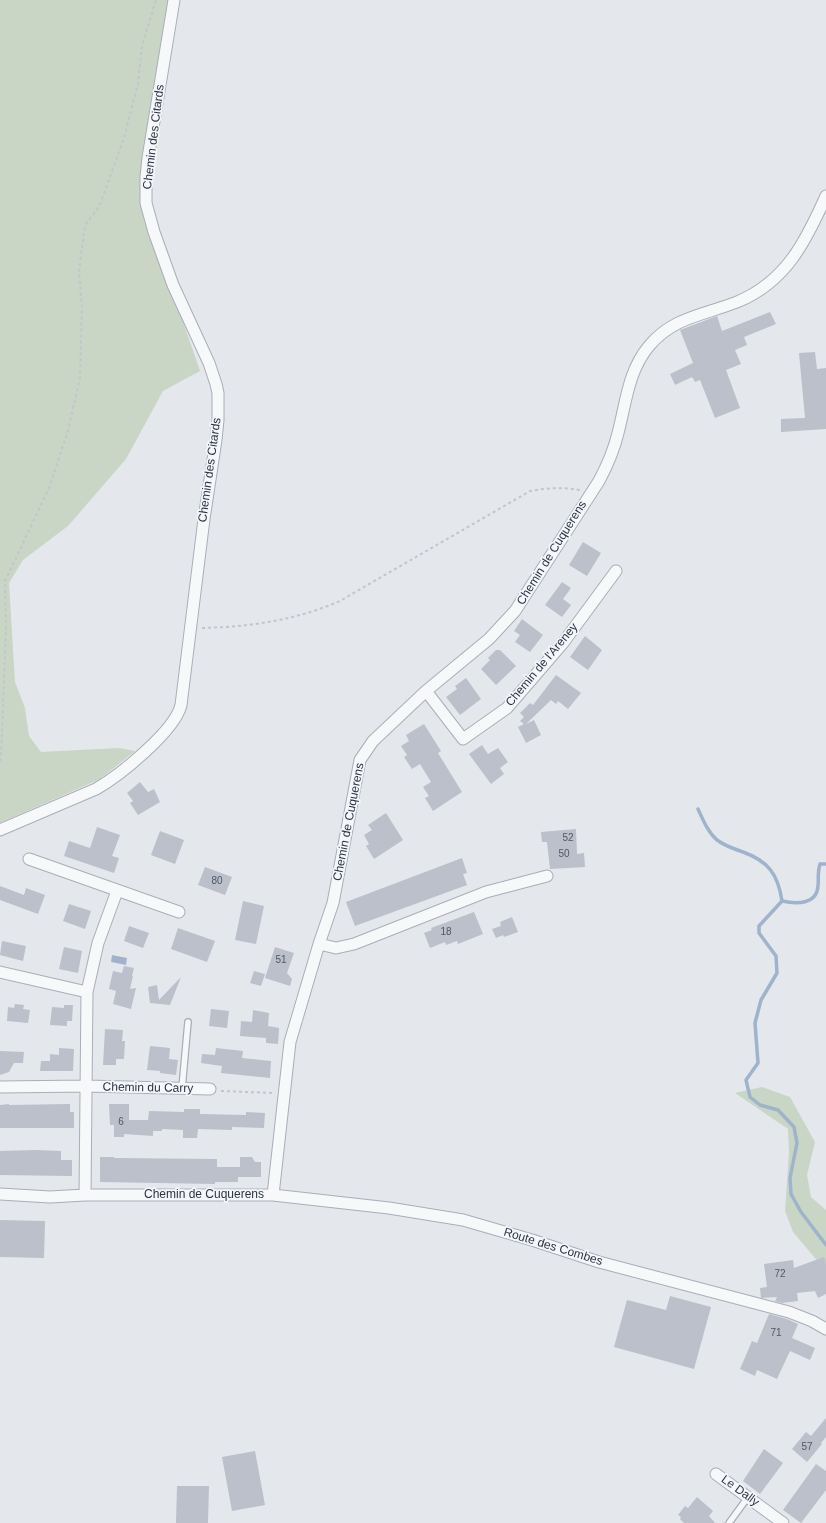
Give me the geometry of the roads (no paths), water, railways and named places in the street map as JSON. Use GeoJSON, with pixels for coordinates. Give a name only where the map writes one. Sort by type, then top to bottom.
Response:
{"type":"FeatureCollection","features":[{"type":"Feature","properties":{"kind":"street","name":"Chemin des Citards"},"geometry":{"type":"LineString","coordinates":[[0,830],[96,789],[109,781],[122,772],[172,724],[177,718],[181,705],[204,519],[216,440],[218,393],[215,378],[209,363],[173,285],[154,232],[146,203],[148,158],[174,0]]}},
{"type":"Feature","properties":{"kind":"street","name":"Chemin de Cuquerens"},"geometry":{"type":"LineString","coordinates":[[0,1194],[50,1196],[273,1195],[290,1042],[319,944],[333,903],[360,760],[373,741],[426,691],[489,639],[515,612],[610,460],[632,375],[642,354],[650,344],[663,332],[678,322],[735,302],[765,287],[782,270],[800,247],[826,196]]}},
{"type":"Feature","properties":{"kind":"street","name":"Chemin de l'Areney"},"geometry":{"type":"LineString","coordinates":[[426,691],[463,739],[507,708],[563,643],[616,571]]}},
{"type":"Feature","properties":{"kind":"street"},"geometry":{"type":"LineString","coordinates":[[29,859],[179,912]]}},
{"type":"Feature","properties":{"kind":"street"},"geometry":{"type":"LineString","coordinates":[[319,944],[336,948],[354,944],[486,892],[547,876]]}},
{"type":"Feature","properties":{"kind":"street","name":"Chemin du Carry"},"geometry":{"type":"LineString","coordinates":[[85,1195],[87,992],[98,943],[117,891]]}},
{"type":"Feature","properties":{"kind":"street"},"geometry":{"type":"LineString","coordinates":[[0,972],[87,992]]}},
{"type":"Feature","properties":{"kind":"street","name":"Chemin du Carry"},"geometry":{"type":"LineString","coordinates":[[0,1087],[86,1086],[210,1089]]}},
{"type":"Feature","properties":{"kind":"street","name":"Route des Combes"},"geometry":{"type":"LineString","coordinates":[[273,1195],[389,1208],[463,1220],[532,1240],[599,1262],[789,1312],[812,1321],[826,1329]]}},
{"type":"Feature","properties":{"kind":"street","name":"Le Dally"},"geometry":{"type":"LineString","coordinates":[[716,1474],[783,1523]]}},
{"type":"Feature","properties":{"kind":"lane"},"geometry":{"type":"LineString","coordinates":[[182,1088],[188,1022]]}},
{"type":"Feature","properties":{"kind":"lane"},"geometry":{"type":"LineString","coordinates":[[729,1523],[748,1497]]}},
{"type":"Feature","properties":{"kind":"water"},"geometry":{"type":"Polygon","coordinates":[[[112,955],[127,958],[126,965],[111,962],[112,955]]]}},
{"type":"Feature","properties":{"kind":"waterway"},"geometry":{"type":"LineString","coordinates":[[698,809],[708,830],[717,840],[752,856],[765,864],[778,883],[782,901],[759,926],[759,933],[776,956],[777,973],[761,1000],[755,1023],[758,1063],[746,1080],[750,1097],[760,1105],[778,1110],[794,1127],[797,1143],[790,1178],[791,1194],[801,1212],[826,1245]]}},
{"type":"Feature","properties":{"kind":"waterway"},"geometry":{"type":"LineString","coordinates":[[782,901],[799,903],[805,902],[814,897],[817,892],[820,864],[826,864]]}}]}
